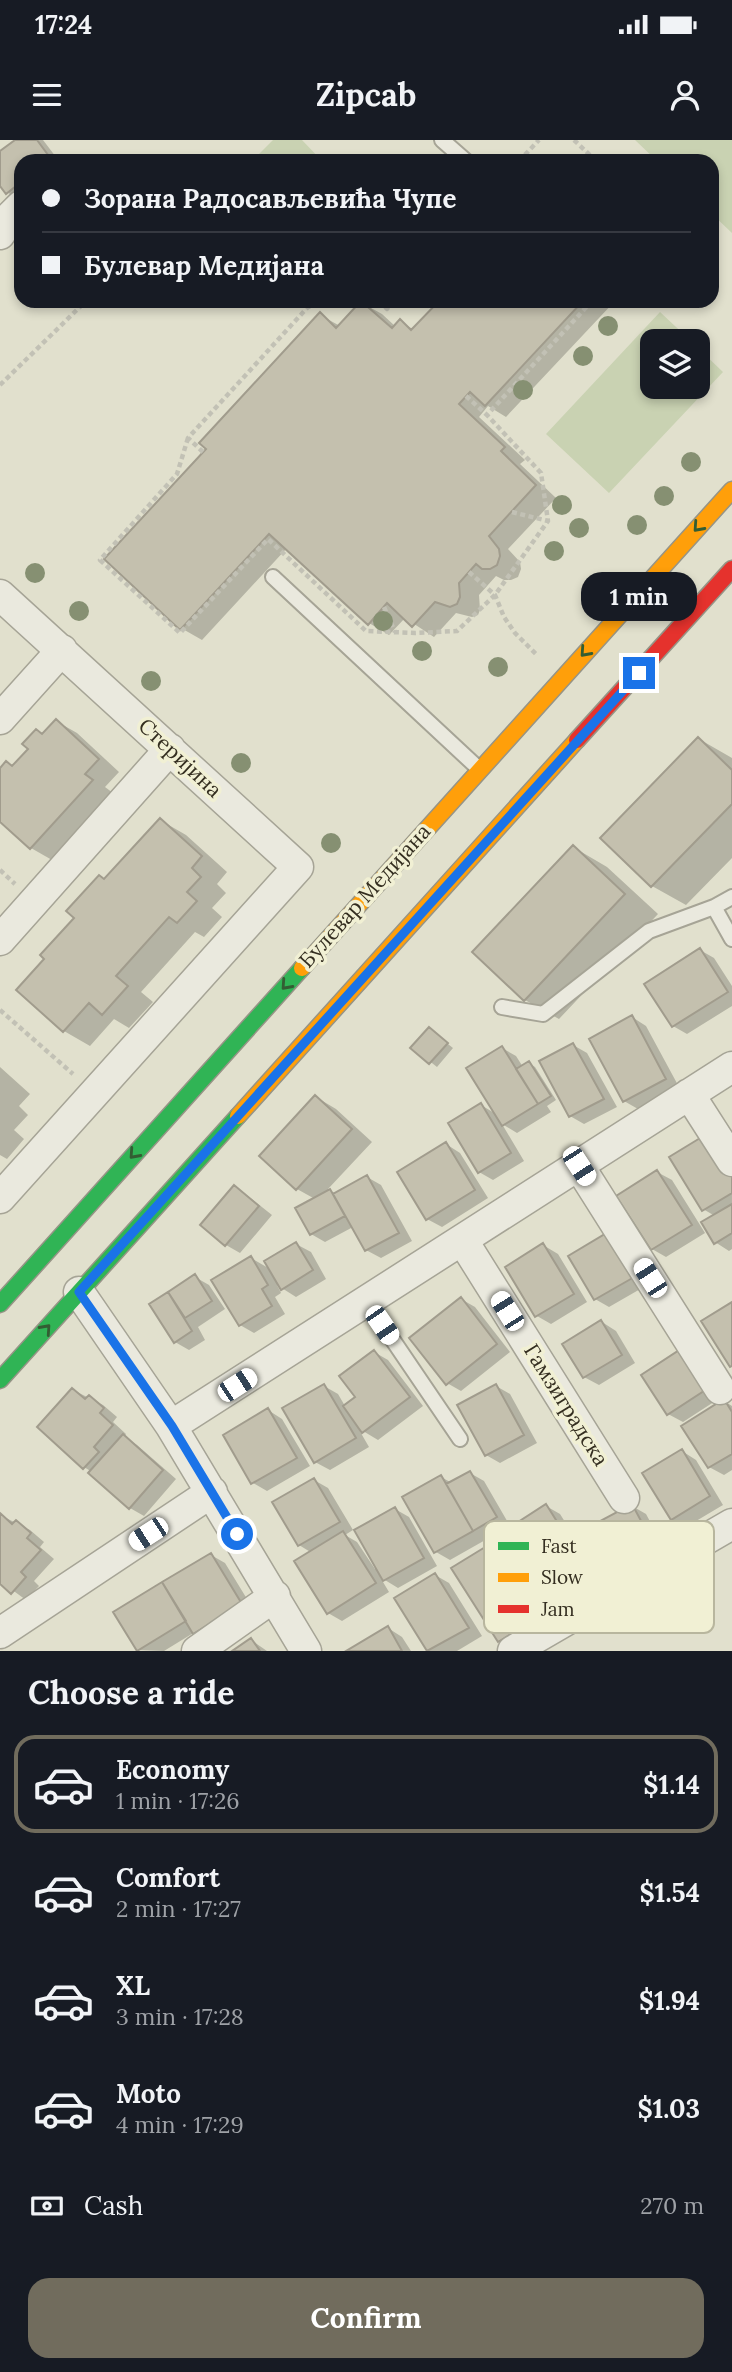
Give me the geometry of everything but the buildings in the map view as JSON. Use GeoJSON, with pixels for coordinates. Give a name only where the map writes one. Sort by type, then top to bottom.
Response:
{"type":"FeatureCollection","features":[{"type":"Feature","properties":{"kind":"main road","name":"Булевар Медијана"},"geometry":{"type":"LineString","coordinates":[[0,1304],[732,490]]}},
{"type":"Feature","properties":{"kind":"main road"},"geometry":{"type":"LineString","coordinates":[[0,1380],[732,569]]}},
{"type":"Feature","properties":{"kind":"street"},"geometry":{"type":"LineString","coordinates":[[0,234],[14,213]]}},
{"type":"Feature","properties":{"kind":"street","name":"Стеријина"},"geometry":{"type":"LineString","coordinates":[[0,595],[298,866],[94,1093]]}},
{"type":"Feature","properties":{"kind":"street"},"geometry":{"type":"LineString","coordinates":[[0,719],[62,650]]}},
{"type":"Feature","properties":{"kind":"street"},"geometry":{"type":"LineString","coordinates":[[0,940],[170,748]]}},
{"type":"Feature","properties":{"kind":"street"},"geometry":{"type":"LineString","coordinates":[[172,1426],[732,1067]]}},
{"type":"Feature","properties":{"kind":"street"},"geometry":{"type":"LineString","coordinates":[[0,1198],[94,1093]]}},
{"type":"Feature","properties":{"kind":"street"},"geometry":{"type":"LineString","coordinates":[[689,1094],[732,1161]]}},
{"type":"Feature","properties":{"kind":"street"},"geometry":{"type":"LineString","coordinates":[[579,1166],[720,1389]]}},
{"type":"Feature","properties":{"kind":"street","name":"Гамзиградска"},"geometry":{"type":"LineString","coordinates":[[463,1241],[624,1498]]}},
{"type":"Feature","properties":{"kind":"street"},"geometry":{"type":"LineString","coordinates":[[79,1292],[172,1426],[306,1651]]}},
{"type":"Feature","properties":{"kind":"street"},"geometry":{"type":"LineString","coordinates":[[0,1633],[212,1492]]}},
{"type":"Feature","properties":{"kind":"street"},"geometry":{"type":"LineString","coordinates":[[714,1534],[732,1524]]}},
{"type":"Feature","properties":{"kind":"street"},"geometry":{"type":"LineString","coordinates":[[197,1651],[275,1596]]}},
{"type":"Feature","properties":{"kind":"street"},"geometry":{"type":"LineString","coordinates":[[513,1651],[544,1633]]}},
{"type":"Feature","properties":{"kind":"lane"},"geometry":{"type":"LineString","coordinates":[[442,140],[458,154]]}},
{"type":"Feature","properties":{"kind":"lane"},"geometry":{"type":"LineString","coordinates":[[273,577],[479,769]]}},
{"type":"Feature","properties":{"kind":"lane"},"geometry":{"type":"LineString","coordinates":[[502,1007],[543,1014],[649,931],[714,908],[732,897]]}},
{"type":"Feature","properties":{"kind":"lane"},"geometry":{"type":"LineString","coordinates":[[714,908],[732,939]]}},
{"type":"Feature","properties":{"kind":"lane"},"geometry":{"type":"LineString","coordinates":[[367,1302],[460,1439]]}},
{"type":"Feature","properties":{"kind":"path"},"geometry":{"type":"LineString","coordinates":[[526,154],[539,140]]}},
{"type":"Feature","properties":{"kind":"path"},"geometry":{"type":"LineString","coordinates":[[574,140],[589,154]]}},
{"type":"Feature","properties":{"kind":"path"},"geometry":{"type":"LineString","coordinates":[[0,386],[79,308]]}},
{"type":"Feature","properties":{"kind":"path"},"geometry":{"type":"LineString","coordinates":[[203,452],[188,438],[307,308]]}},
{"type":"Feature","properties":{"kind":"path"},"geometry":{"type":"LineString","coordinates":[[487,415],[586,308]]}},
{"type":"Feature","properties":{"kind":"path"},"geometry":{"type":"LineString","coordinates":[[466,397],[487,415],[541,473],[548,521],[512,512]]}},
{"type":"Feature","properties":{"kind":"path"},"geometry":{"type":"LineString","coordinates":[[469,572],[495,596],[515,633],[538,656]]}},
{"type":"Feature","properties":{"kind":"path"},"geometry":{"type":"LineString","coordinates":[[384,607],[395,632]]}},
{"type":"Feature","properties":{"kind":"path"},"geometry":{"type":"LineString","coordinates":[[0,1010],[94,1093]]}},
{"type":"Feature","properties":{"kind":"green space"},"geometry":{"type":"Polygon","coordinates":[[[273,140],[302,140],[315,154],[259,154],[273,140]]]}},
{"type":"Feature","properties":{"kind":"green space"},"geometry":{"type":"Polygon","coordinates":[[[635,140],[732,140],[732,233],[719,221],[719,154],[650,154],[635,140]]]}},
{"type":"Feature","properties":{"kind":"green space"},"geometry":{"type":"Polygon","coordinates":[[[660,312],[678,329],[644,329],[660,312]]]}},
{"type":"Feature","properties":{"kind":"green space"},"geometry":{"type":"Polygon","coordinates":[[[640,333],[640,399],[698,399],[609,493],[546,434],[640,333]]]}},
{"type":"Feature","properties":{"kind":"green space"},"geometry":{"type":"Polygon","coordinates":[[[710,360],[723,372],[710,386],[710,360]]]}},
{"type":"Feature","properties":{"kind":"traffic: fast"},"geometry":{"type":"LineString","coordinates":[[0,1304],[302,968]]}},
{"type":"Feature","properties":{"kind":"traffic: fast"},"geometry":{"type":"LineString","coordinates":[[0,1380],[238,1116]]}},
{"type":"Feature","properties":{"kind":"traffic: slow"},"geometry":{"type":"LineString","coordinates":[[302,968],[732,490]]}},
{"type":"Feature","properties":{"kind":"traffic: slow"},"geometry":{"type":"LineString","coordinates":[[238,1116],[577,740]]}},
{"type":"Feature","properties":{"kind":"traffic: jam"},"geometry":{"type":"LineString","coordinates":[[577,740],[732,569]]}},
{"type":"Feature","properties":{"kind":"route"},"geometry":{"type":"LineString","coordinates":[[237,1534],[172,1426],[79,1292],[639,673]]}}]}
